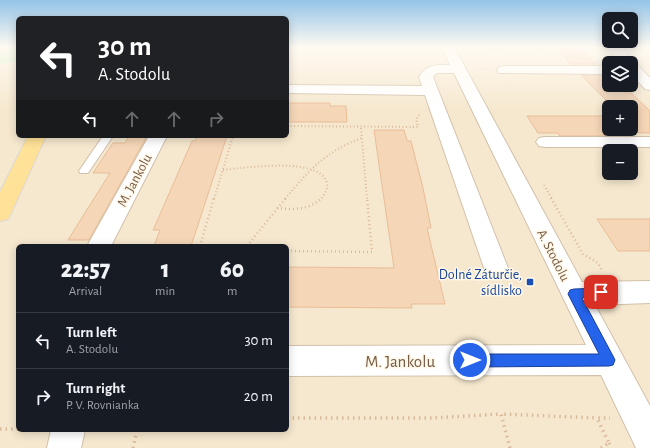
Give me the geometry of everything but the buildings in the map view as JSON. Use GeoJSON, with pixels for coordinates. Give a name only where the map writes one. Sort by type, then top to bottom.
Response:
{"type":"FeatureCollection","features":[{"type":"Feature","properties":{"kind":"main road"},"geometry":{"type":"LineString","coordinates":[[0,213],[36,138]]}},
{"type":"Feature","properties":{"kind":"street"},"geometry":{"type":"LineString","coordinates":[[443,68],[434,69],[429,72],[426,77],[427,91],[496,268]]}},
{"type":"Feature","properties":{"kind":"street","name":"A. Stodolu"},"geometry":{"type":"LineString","coordinates":[[469,68],[574,294],[644,429]]}},
{"type":"Feature","properties":{"kind":"street"},"geometry":{"type":"LineString","coordinates":[[504,70],[602,70]]}},
{"type":"Feature","properties":{"kind":"street"},"geometry":{"type":"LineString","coordinates":[[289,89],[427,91]]}},
{"type":"Feature","properties":{"kind":"street","name":"M. Jankolu"},"geometry":{"type":"LineString","coordinates":[[100,244],[157,138]]}},
{"type":"Feature","properties":{"kind":"street"},"geometry":{"type":"LineString","coordinates":[[545,142],[650,142]]}},
{"type":"Feature","properties":{"kind":"street"},"geometry":{"type":"LineString","coordinates":[[574,294],[650,292]]}},
{"type":"Feature","properties":{"kind":"street","name":"M. Jankolu"},"geometry":{"type":"LineString","coordinates":[[289,361],[609,360]]}},
{"type":"Feature","properties":{"kind":"street"},"geometry":{"type":"LineString","coordinates":[[64,448],[68,432]]}},
{"type":"Feature","properties":{"kind":"lane"},"geometry":{"type":"LineString","coordinates":[[84,171],[107,138]]}},
{"type":"Feature","properties":{"kind":"path"},"geometry":{"type":"LineString","coordinates":[[471,68],[480,76]]}},
{"type":"Feature","properties":{"kind":"path"},"geometry":{"type":"LineString","coordinates":[[289,126],[361,128],[418,127],[416,119],[427,104],[427,91]]}},
{"type":"Feature","properties":{"kind":"path"},"geometry":{"type":"LineString","coordinates":[[289,251],[372,252],[361,128]]}},
{"type":"Feature","properties":{"kind":"path"},"geometry":{"type":"LineString","coordinates":[[201,244],[232,138]]}},
{"type":"Feature","properties":{"kind":"path"},"geometry":{"type":"LineString","coordinates":[[249,244],[321,157],[334,149],[362,138]]}},
{"type":"Feature","properties":{"kind":"path"},"geometry":{"type":"LineString","coordinates":[[223,170],[294,166],[312,168],[323,175],[327,181],[326,193],[323,198],[311,207],[303,210],[286,210],[278,208]]}},
{"type":"Feature","properties":{"kind":"path"},"geometry":{"type":"LineString","coordinates":[[541,181],[583,254],[598,263],[614,292]]}},
{"type":"Feature","properties":{"kind":"path"},"geometry":{"type":"LineString","coordinates":[[289,418],[432,418],[501,414],[598,418],[644,429]]}},
{"type":"Feature","properties":{"kind":"path"},"geometry":{"type":"LineString","coordinates":[[501,414],[510,448]]}},
{"type":"Feature","properties":{"kind":"path"},"geometry":{"type":"LineString","coordinates":[[598,418],[611,448]]}},
{"type":"Feature","properties":{"kind":"path"},"geometry":{"type":"LineString","coordinates":[[0,429],[16,429]]}},
{"type":"Feature","properties":{"kind":"path"},"geometry":{"type":"LineString","coordinates":[[134,448],[137,432]]}},
{"type":"Feature","properties":{"kind":"path"},"geometry":{"type":"LineString","coordinates":[[601,448],[609,443]]}},
{"type":"Feature","properties":{"kind":"shaded area"},"geometry":{"type":"Polygon","coordinates":[[[0,68],[16,68],[16,138],[289,138],[289,68],[602,68],[602,92],[638,92],[638,68],[650,68],[650,448],[0,448],[0,68]]]}},
{"type":"Feature","properties":{"kind":"place","name":"Dolné Záturčie, sídlisko"},"geometry":{"type":"Point","coordinates":[530,282]}},
{"type":"Feature","properties":{"kind":"route"},"geometry":{"type":"LineString","coordinates":[[470,360],[609,360],[574,294],[601,292]]}}]}
